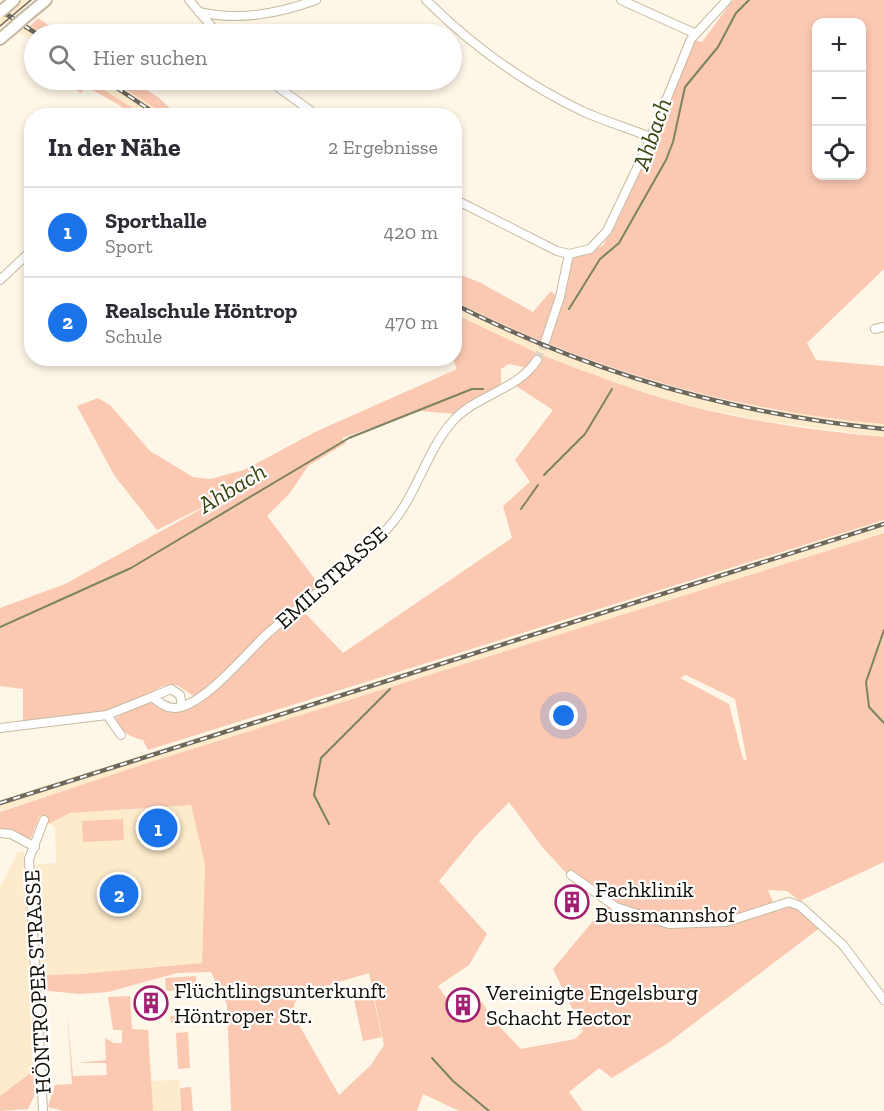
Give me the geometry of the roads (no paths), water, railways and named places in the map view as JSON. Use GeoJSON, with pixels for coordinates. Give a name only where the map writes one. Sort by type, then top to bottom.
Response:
{"type":"FeatureCollection","features":[{"type":"Feature","properties":{"kind":"main road"},"geometry":{"type":"LineString","coordinates":[[3,10],[14,0]]}},
{"type":"Feature","properties":{"kind":"main road"},"geometry":{"type":"LineString","coordinates":[[0,39],[46,0]]}},
{"type":"Feature","properties":{"kind":"street"},"geometry":{"type":"LineString","coordinates":[[189,0],[209,24]]}},
{"type":"Feature","properties":{"kind":"street"},"geometry":{"type":"LineString","coordinates":[[199,12],[241,17],[278,11],[316,0]]}},
{"type":"Feature","properties":{"kind":"street"},"geometry":{"type":"LineString","coordinates":[[426,0],[452,24]]}},
{"type":"Feature","properties":{"kind":"street"},"geometry":{"type":"LineString","coordinates":[[621,0],[694,33]]}},
{"type":"Feature","properties":{"kind":"street"},"geometry":{"type":"LineString","coordinates":[[462,203],[557,251],[569,254],[590,249],[607,231],[694,33],[727,0]]}},
{"type":"Feature","properties":{"kind":"street"},"geometry":{"type":"LineString","coordinates":[[462,33],[527,81],[584,112],[650,137]]}},
{"type":"Feature","properties":{"kind":"street"},"geometry":{"type":"LineString","coordinates":[[282,90],[307,108]]}},
{"type":"Feature","properties":{"kind":"street"},"geometry":{"type":"LineString","coordinates":[[545,342],[569,254]]}},
{"type":"Feature","properties":{"kind":"street"},"geometry":{"type":"LineString","coordinates":[[0,280],[24,258]]}},
{"type":"Feature","properties":{"kind":"street"},"geometry":{"type":"LineString","coordinates":[[875,329],[884,327]]}},
{"type":"Feature","properties":{"kind":"street","name":"EMILSTRASSE"},"geometry":{"type":"LineString","coordinates":[[182,706],[202,695],[256,644],[374,542],[408,502],[441,436],[455,418],[527,372],[537,360]]}},
{"type":"Feature","properties":{"kind":"street"},"geometry":{"type":"LineString","coordinates":[[0,728],[107,716],[171,688],[180,694],[182,706],[168,707],[152,697]]}},
{"type":"Feature","properties":{"kind":"street"},"geometry":{"type":"LineString","coordinates":[[107,716],[121,735]]}},
{"type":"Feature","properties":{"kind":"street","name":"HÖNTROPER STRASSE"},"geometry":{"type":"LineString","coordinates":[[43,1111],[30,867],[44,820]]}},
{"type":"Feature","properties":{"kind":"street"},"geometry":{"type":"LineString","coordinates":[[0,833],[11,834],[35,847]]}},
{"type":"Feature","properties":{"kind":"street"},"geometry":{"type":"LineString","coordinates":[[571,875],[616,907],[669,924],[726,922],[789,902],[800,906],[843,945],[884,1000]]}},
{"type":"Feature","properties":{"kind":"waterway","name":"Ahbach"},"geometry":{"type":"LineString","coordinates":[[569,309],[600,259],[619,243],[666,160],[673,142],[685,87],[718,47],[736,13],[749,0]]}},
{"type":"Feature","properties":{"kind":"waterway","name":"Ahbach"},"geometry":{"type":"LineString","coordinates":[[0,627],[131,568],[349,438],[472,389],[483,389]]}},
{"type":"Feature","properties":{"kind":"waterway"},"geometry":{"type":"LineString","coordinates":[[544,475],[585,434],[612,389]]}},
{"type":"Feature","properties":{"kind":"waterway"},"geometry":{"type":"LineString","coordinates":[[521,509],[538,485]]}},
{"type":"Feature","properties":{"kind":"waterway"},"geometry":{"type":"LineString","coordinates":[[884,630],[866,682],[869,707],[884,723]]}},
{"type":"Feature","properties":{"kind":"waterway"},"geometry":{"type":"LineString","coordinates":[[329,824],[314,795],[321,758],[390,689]]}},
{"type":"Feature","properties":{"kind":"waterway"},"geometry":{"type":"LineString","coordinates":[[432,1058],[453,1081],[489,1111]]}},
{"type":"Feature","properties":{"kind":"tunnel"},"geometry":{"type":"LineString","coordinates":[[537,360],[545,342]]}},
{"type":"Feature","properties":{"kind":"tram line"},"geometry":{"type":"LineString","coordinates":[[0,26],[31,0]]}},
{"type":"Feature","properties":{"kind":"railway"},"geometry":{"type":"LineString","coordinates":[[0,10],[24,26]]}},
{"type":"Feature","properties":{"kind":"railway"},"geometry":{"type":"LineString","coordinates":[[120,90],[147,108]]}},
{"type":"Feature","properties":{"kind":"railway"},"geometry":{"type":"LineString","coordinates":[[462,308],[557,351],[663,387],[772,413],[884,429]]}},
{"type":"Feature","properties":{"kind":"railway"},"geometry":{"type":"LineString","coordinates":[[0,803],[884,524]]}},
{"type":"Feature","properties":{"kind":"place","name":"Sporthalle"},"geometry":{"type":"Point","coordinates":[158,828]}},
{"type":"Feature","properties":{"kind":"place","name":"Realschule Höntrop"},"geometry":{"type":"Point","coordinates":[119,894]}},
{"type":"Feature","properties":{"kind":"place","name":"Fachklinik Bussmannshof"},"geometry":{"type":"Point","coordinates":[572,902]}},
{"type":"Feature","properties":{"kind":"place","name":"Flüchtlingsunterkunft Höntroper Str."},"geometry":{"type":"Point","coordinates":[151,1003]}},
{"type":"Feature","properties":{"kind":"place","name":"Vereinigte Engelsburg Schacht Hector"},"geometry":{"type":"Point","coordinates":[463,1005]}}]}
